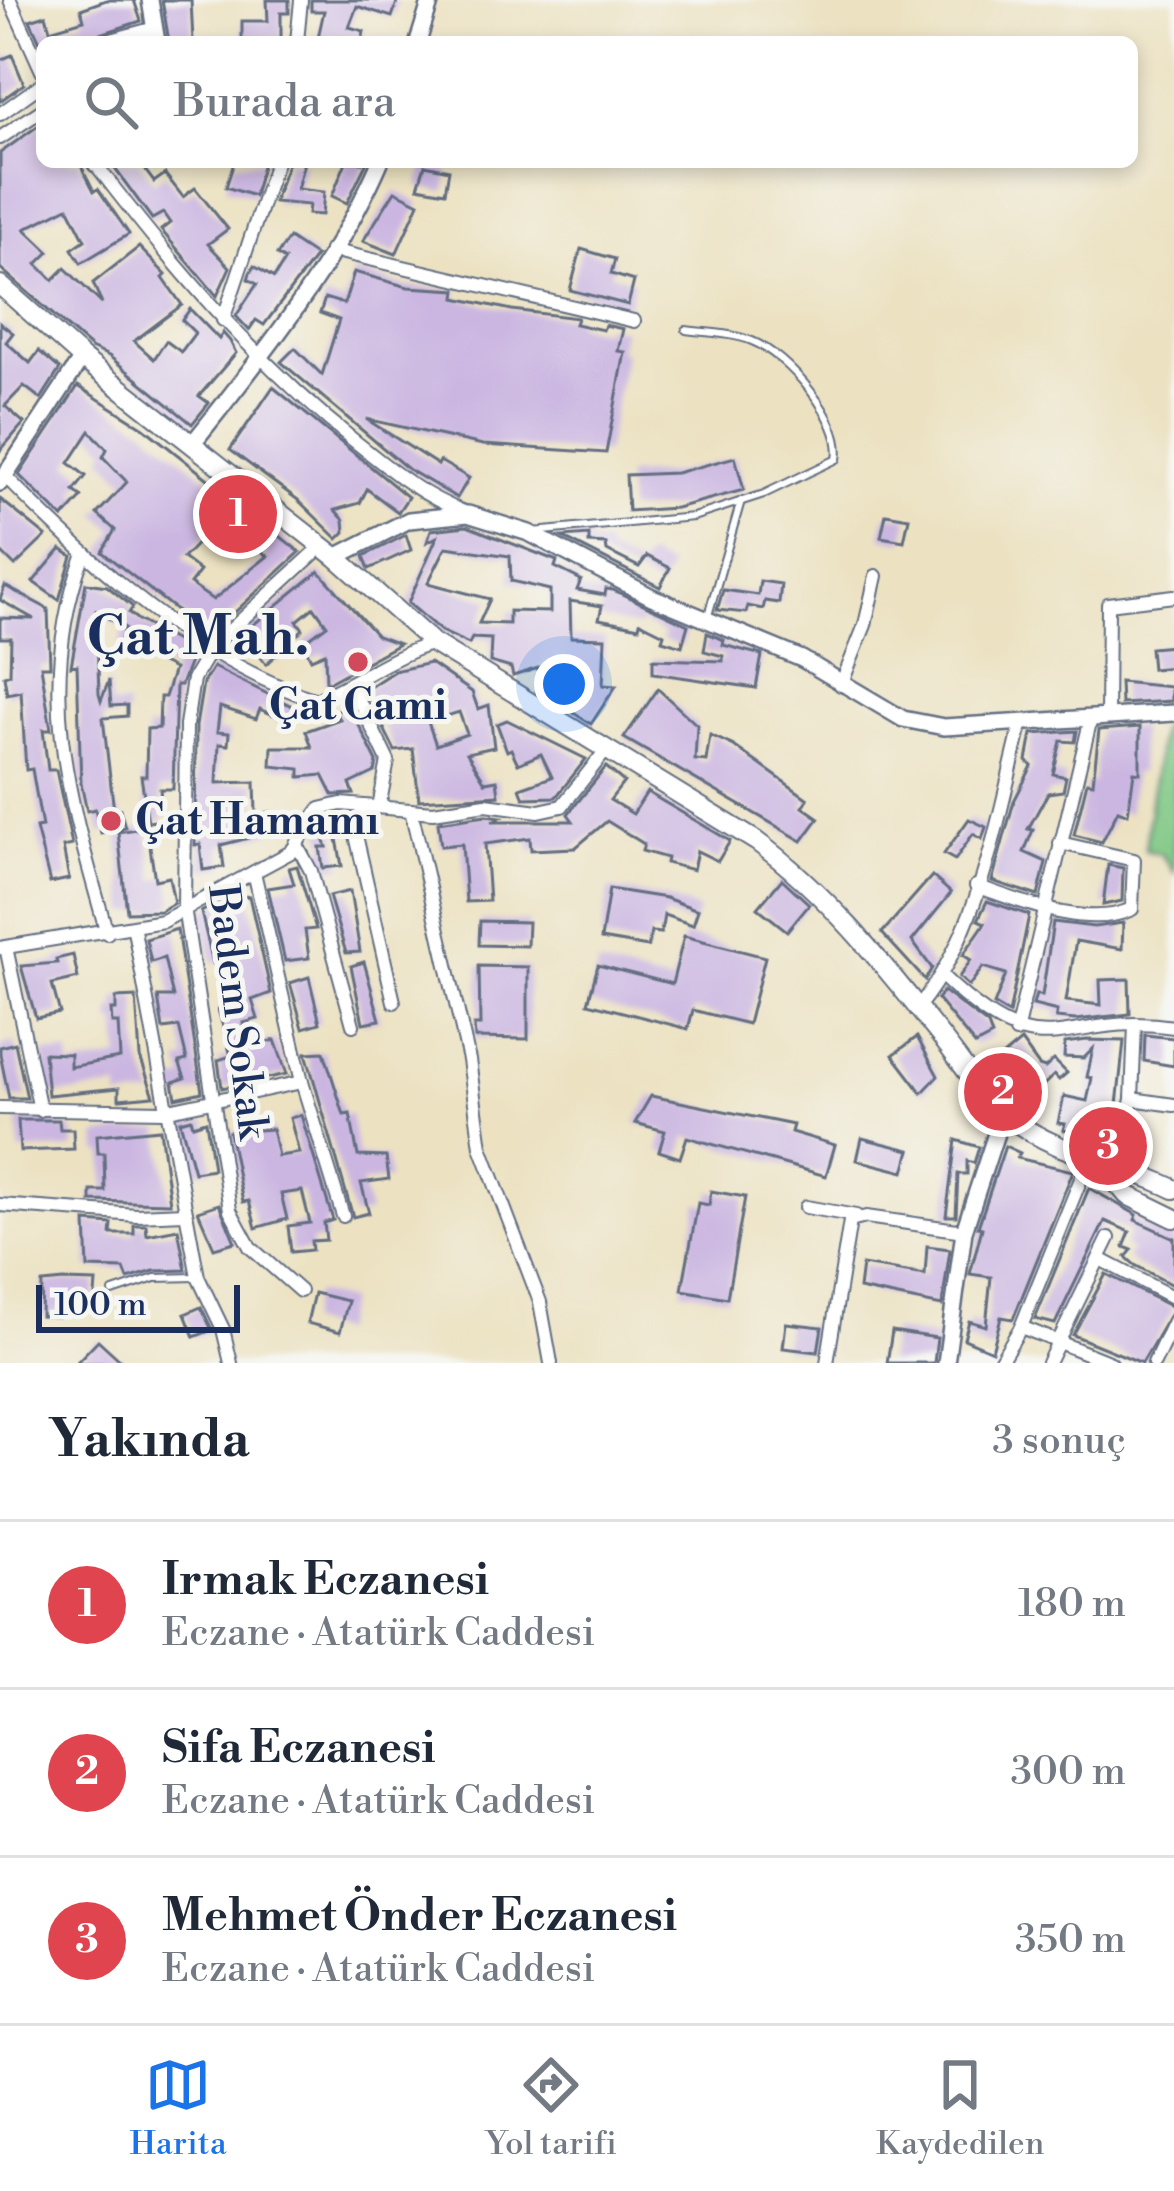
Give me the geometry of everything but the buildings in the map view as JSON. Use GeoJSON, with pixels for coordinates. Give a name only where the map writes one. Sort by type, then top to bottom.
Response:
{"type":"FeatureCollection","features":[{"type":"Feature","properties":{"kind":"main road"},"geometry":{"type":"LineString","coordinates":[[0,285],[82,358],[329,551],[433,643],[799,873],[1003,1112],[1056,1148],[1146,1175],[1174,1189]]}},
{"type":"Feature","properties":{"kind":"main road"},"geometry":{"type":"LineString","coordinates":[[1103,1165],[1127,1195],[1174,1218]]}},
{"type":"Feature","properties":{"kind":"street"},"geometry":{"type":"LineString","coordinates":[[10,0],[36,55]]}},
{"type":"Feature","properties":{"kind":"street"},"geometry":{"type":"LineString","coordinates":[[151,0],[156,35]]}},
{"type":"Feature","properties":{"kind":"street"},"geometry":{"type":"LineString","coordinates":[[298,36],[301,0]]}},
{"type":"Feature","properties":{"kind":"street"},"geometry":{"type":"LineString","coordinates":[[420,36],[431,0]]}},
{"type":"Feature","properties":{"kind":"street"},"geometry":{"type":"LineString","coordinates":[[0,114],[36,88]]}},
{"type":"Feature","properties":{"kind":"street"},"geometry":{"type":"LineString","coordinates":[[0,138],[36,114]]}},
{"type":"Feature","properties":{"kind":"street"},"geometry":{"type":"LineString","coordinates":[[100,168],[260,359],[424,496],[530,533],[706,622],[802,659],[903,718],[944,727],[1174,713]]}},
{"type":"Feature","properties":{"kind":"street"},"geometry":{"type":"LineString","coordinates":[[223,320],[275,168]]}},
{"type":"Feature","properties":{"kind":"street"},"geometry":{"type":"LineString","coordinates":[[192,444],[260,359],[331,250],[377,168]]}},
{"type":"Feature","properties":{"kind":"street"},"geometry":{"type":"LineString","coordinates":[[331,250],[634,320]]}},
{"type":"Feature","properties":{"kind":"street"},"geometry":{"type":"LineString","coordinates":[[82,358],[2,476],[83,556],[212,647],[288,692],[316,700],[351,684],[387,658],[433,643]]}},
{"type":"Feature","properties":{"kind":"street"},"geometry":{"type":"LineString","coordinates":[[212,647],[329,551],[409,520],[468,514]]}},
{"type":"Feature","properties":{"kind":"street"},"geometry":{"type":"LineString","coordinates":[[83,556],[58,636],[58,697],[67,778],[107,934]]}},
{"type":"Feature","properties":{"kind":"street"},"geometry":{"type":"LineString","coordinates":[[841,685],[865,625],[876,576]]}},
{"type":"Feature","properties":{"kind":"street"},"geometry":{"type":"LineString","coordinates":[[1016,1033],[1060,843],[1099,718],[1108,604],[1174,596]]}},
{"type":"Feature","properties":{"kind":"street","name":"Badem Sokak"},"geometry":{"type":"LineString","coordinates":[[212,647],[193,679],[186,725],[184,907],[230,1210],[250,1247],[300,1291]]}},
{"type":"Feature","properties":{"kind":"street"},"geometry":{"type":"LineString","coordinates":[[351,684],[388,761],[372,807],[356,831],[394,1002]]}},
{"type":"Feature","properties":{"kind":"street"},"geometry":{"type":"LineString","coordinates":[[918,1007],[943,976],[976,886],[1022,722]]}},
{"type":"Feature","properties":{"kind":"street"},"geometry":{"type":"LineString","coordinates":[[40,1110],[3,948],[134,930],[163,921],[290,852],[320,808],[411,810],[486,804],[539,811],[562,806],[607,749]]}},
{"type":"Feature","properties":{"kind":"street"},"geometry":{"type":"LineString","coordinates":[[411,810],[470,1060],[481,1147],[500,1209],[540,1302],[551,1363]]}},
{"type":"Feature","properties":{"kind":"street"},"geometry":{"type":"LineString","coordinates":[[296,843],[310,871],[353,1025]]}},
{"type":"Feature","properties":{"kind":"street"},"geometry":{"type":"LineString","coordinates":[[976,886],[1044,909],[1096,915],[1132,909],[1134,860],[1060,843]]}},
{"type":"Feature","properties":{"kind":"street"},"geometry":{"type":"LineString","coordinates":[[254,872],[302,1082],[343,1216]]}},
{"type":"Feature","properties":{"kind":"street"},"geometry":{"type":"LineString","coordinates":[[134,930],[197,1277],[223,1329],[231,1363]]}},
{"type":"Feature","properties":{"kind":"street"},"geometry":{"type":"LineString","coordinates":[[943,976],[987,1016],[1016,1033],[1174,1027]]}},
{"type":"Feature","properties":{"kind":"street"},"geometry":{"type":"LineString","coordinates":[[999,1363],[1132,1100],[1135,1025]]}},
{"type":"Feature","properties":{"kind":"street"},"geometry":{"type":"LineString","coordinates":[[0,1108],[164,1111],[302,1082]]}},
{"type":"Feature","properties":{"kind":"street"},"geometry":{"type":"LineString","coordinates":[[1132,1100],[1174,1105]]}},
{"type":"Feature","properties":{"kind":"street"},"geometry":{"type":"LineString","coordinates":[[946,1363],[964,1231],[1003,1112]]}},
{"type":"Feature","properties":{"kind":"street"},"geometry":{"type":"LineString","coordinates":[[1146,1175],[1174,1174]]}},
{"type":"Feature","properties":{"kind":"street"},"geometry":{"type":"LineString","coordinates":[[0,1205],[137,1215],[185,1213]]}},
{"type":"Feature","properties":{"kind":"street"},"geometry":{"type":"LineString","coordinates":[[806,1207],[964,1231]]}},
{"type":"Feature","properties":{"kind":"street"},"geometry":{"type":"LineString","coordinates":[[827,1363],[850,1221],[857,1216]]}},
{"type":"Feature","properties":{"kind":"street"},"geometry":{"type":"LineString","coordinates":[[1048,1363],[1109,1238]]}},
{"type":"Feature","properties":{"kind":"street"},"geometry":{"type":"LineString","coordinates":[[1100,1259],[1174,1298]]}},
{"type":"Feature","properties":{"kind":"street"},"geometry":{"type":"LineString","coordinates":[[1154,1363],[1174,1322]]}},
{"type":"Feature","properties":{"kind":"street"},"geometry":{"type":"LineString","coordinates":[[1021,1327],[1112,1363]]}},
{"type":"Feature","properties":{"kind":"lane"},"geometry":{"type":"LineString","coordinates":[[530,533],[658,524],[741,501],[827,468],[837,459],[839,438],[795,376],[766,348],[738,337],[686,330]]}},
{"type":"Feature","properties":{"kind":"lane"},"geometry":{"type":"LineString","coordinates":[[706,622],[741,501]]}},
{"type":"Feature","properties":{"kind":"lane"},"geometry":{"type":"LineString","coordinates":[[113,1292],[155,1278],[197,1277]]}},
{"type":"Feature","properties":{"kind":"green space"},"geometry":{"type":"Polygon","coordinates":[[[1174,728],[1174,872],[1161,854],[1145,850],[1160,729],[1174,728]]]}},
{"type":"Feature","properties":{"kind":"place","name":"Irmak Eczanesi"},"geometry":{"type":"Point","coordinates":[238,514]}},
{"type":"Feature","properties":{"kind":"place","name":"Çat Cami"},"geometry":{"type":"Point","coordinates":[358,662]}},
{"type":"Feature","properties":{"kind":"place","name":"Çat Hamamı"},"geometry":{"type":"Point","coordinates":[111,821]}},
{"type":"Feature","properties":{"kind":"place","name":"Sifa Eczanesi"},"geometry":{"type":"Point","coordinates":[1003,1092]}},
{"type":"Feature","properties":{"kind":"place","name":"Mehmet Önder Eczanesi"},"geometry":{"type":"Point","coordinates":[1108,1146]}},
{"type":"Feature","properties":{"kind":"district","name":"Çat Mah."},"geometry":{"type":"Point","coordinates":[198,638]}}]}
